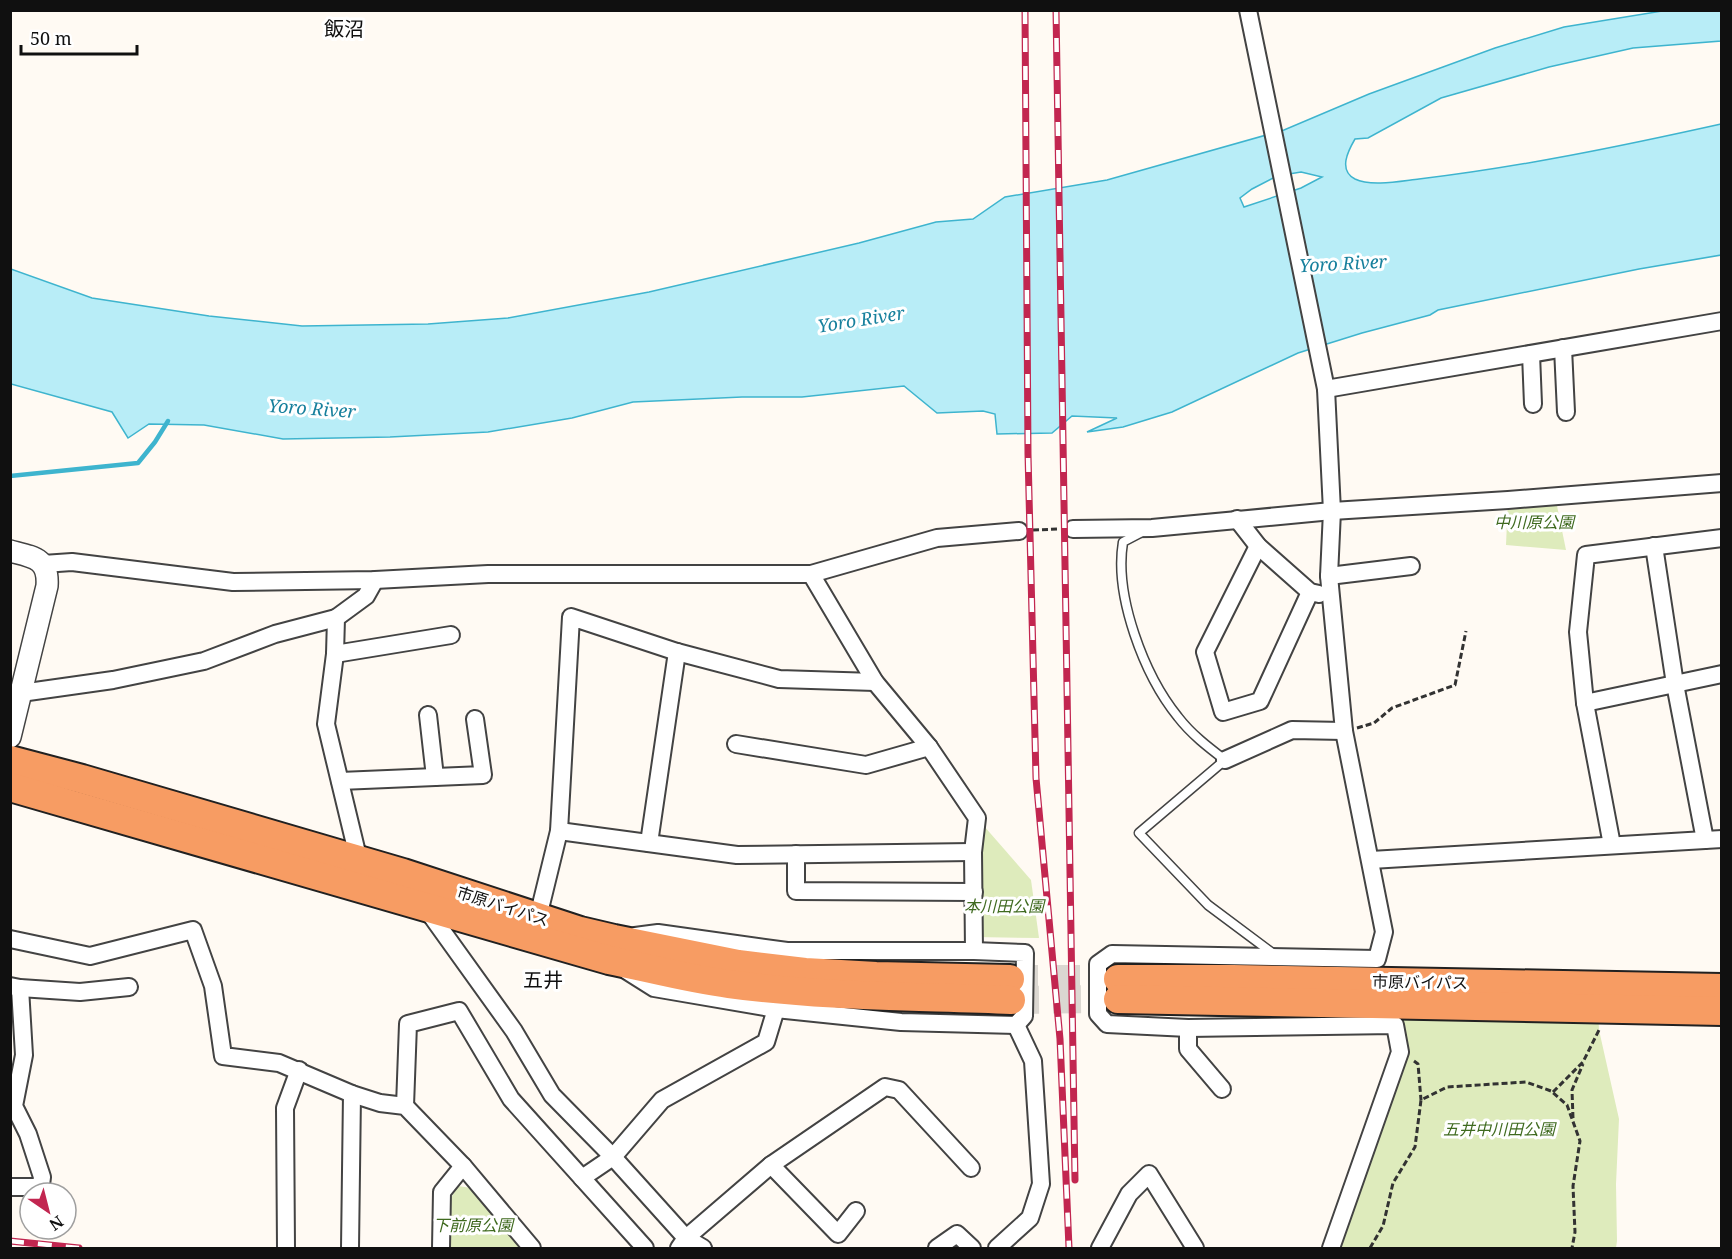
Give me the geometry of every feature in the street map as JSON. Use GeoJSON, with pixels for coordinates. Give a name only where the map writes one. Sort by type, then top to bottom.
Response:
{"type":"FeatureCollection","features":[{"type":"Feature","properties":{"kind":"highway","name":"市原バイパス"},"geometry":{"type":"LineString","coordinates":[[10,760],[404,873],[538,917],[611,949]]}},
{"type":"Feature","properties":{"kind":"highway","name":"市原バイパス"},"geometry":{"type":"LineString","coordinates":[[10,787],[424,907],[611,949],[728,984],[797,992],[1012,1001]]}},
{"type":"Feature","properties":{"kind":"highway","name":"市原バイパス"},"geometry":{"type":"LineString","coordinates":[[1722,988],[1317,980],[1118,989],[1722,1011]]}},
{"type":"Feature","properties":{"kind":"street"},"geometry":{"type":"LineString","coordinates":[[1248,10],[1326,389],[1332,511],[1329,576],[1344,731],[1384,932],[1377,959],[1112,954],[1098,964],[1098,1014],[1107,1024],[1188,1028],[1395,1025],[1400,1052],[1331,1248]]}},
{"type":"Feature","properties":{"kind":"street"},"geometry":{"type":"LineString","coordinates":[[1326,389],[1722,321]]}},
{"type":"Feature","properties":{"kind":"street"},"geometry":{"type":"LineString","coordinates":[[1563,348],[1566,412]]}},
{"type":"Feature","properties":{"kind":"street"},"geometry":{"type":"LineString","coordinates":[[1531,354],[1533,404]]}},
{"type":"Feature","properties":{"kind":"street"},"geometry":{"type":"LineString","coordinates":[[1069,529],[1152,528],[1332,511],[1722,483]]}},
{"type":"Feature","properties":{"kind":"street"},"geometry":{"type":"LineString","coordinates":[[1237,519],[1258,546],[1310,592],[1331,597]]}},
{"type":"Feature","properties":{"kind":"street"},"geometry":{"type":"LineString","coordinates":[[43,564],[72,562],[233,582],[375,580],[488,574],[811,574],[938,538],[1019,531]]}},
{"type":"Feature","properties":{"kind":"street"},"geometry":{"type":"LineString","coordinates":[[1612,845],[1585,703],[1578,632],[1586,555],[1722,538]]}},
{"type":"Feature","properties":{"kind":"street"},"geometry":{"type":"LineString","coordinates":[[1258,546],[1206,652],[1223,712],[1260,701],[1310,592]]}},
{"type":"Feature","properties":{"kind":"street"},"geometry":{"type":"LineString","coordinates":[[1371,860],[1713,839],[1675,684],[1654,546]]}},
{"type":"Feature","properties":{"kind":"street"},"geometry":{"type":"LineString","coordinates":[[10,551],[36,558],[43,564],[48,574],[10,737]]}},
{"type":"Feature","properties":{"kind":"street"},"geometry":{"type":"LineString","coordinates":[[1329,576],[1411,566]]}},
{"type":"Feature","properties":{"kind":"street"},"geometry":{"type":"LineString","coordinates":[[811,574],[875,682],[929,747],[977,818],[973,852],[974,951]]}},
{"type":"Feature","properties":{"kind":"street"},"geometry":{"type":"LineString","coordinates":[[21,693],[113,680],[204,661],[275,633],[336,618],[366,596],[375,580]]}},
{"type":"Feature","properties":{"kind":"street"},"geometry":{"type":"LineString","coordinates":[[538,917],[559,831],[571,617],[677,652],[779,679],[875,682]]}},
{"type":"Feature","properties":{"kind":"street"},"geometry":{"type":"LineString","coordinates":[[336,618],[335,654],[326,724],[359,861]]}},
{"type":"Feature","properties":{"kind":"street"},"geometry":{"type":"LineString","coordinates":[[335,654],[451,635]]}},
{"type":"Feature","properties":{"kind":"street"},"geometry":{"type":"LineString","coordinates":[[649,843],[677,652]]}},
{"type":"Feature","properties":{"kind":"street"},"geometry":{"type":"LineString","coordinates":[[1585,703],[1722,674]]}},
{"type":"Feature","properties":{"kind":"street"},"geometry":{"type":"LineString","coordinates":[[428,715],[435,777]]}},
{"type":"Feature","properties":{"kind":"street"},"geometry":{"type":"LineString","coordinates":[[340,781],[483,775],[475,719]]}},
{"type":"Feature","properties":{"kind":"street"},"geometry":{"type":"LineString","coordinates":[[1225,760],[1292,730],[1344,731]]}},
{"type":"Feature","properties":{"kind":"street"},"geometry":{"type":"LineString","coordinates":[[736,744],[866,765],[929,747]]}},
{"type":"Feature","properties":{"kind":"street"},"geometry":{"type":"LineString","coordinates":[[559,831],[737,855],[973,852]]}},
{"type":"Feature","properties":{"kind":"street"},"geometry":{"type":"LineString","coordinates":[[796,854],[796,891],[974,892]]}},
{"type":"Feature","properties":{"kind":"street"},"geometry":{"type":"LineString","coordinates":[[424,907],[514,1031],[552,1095],[613,1157],[683,1243],[703,1248]]}},
{"type":"Feature","properties":{"kind":"street"},"geometry":{"type":"LineString","coordinates":[[10,939],[90,956],[193,930],[213,986],[223,1056],[279,1063],[352,1094],[380,1103],[405,1106],[463,1166],[532,1248]]}},
{"type":"Feature","properties":{"kind":"street"},"geometry":{"type":"LineString","coordinates":[[658,933],[787,951],[1025,953],[1024,1016],[1012,1001],[901,1022],[776,1009],[654,988],[611,949],[658,933]]}},
{"type":"Feature","properties":{"kind":"street"},"geometry":{"type":"LineString","coordinates":[[42,1181],[28,1134],[14,1106],[24,1055],[15,987],[80,992],[129,987]]}},
{"type":"Feature","properties":{"kind":"street"},"geometry":{"type":"LineString","coordinates":[[997,1248],[1030,1218],[1041,1184],[1033,1061],[1012,1001]]}},
{"type":"Feature","properties":{"kind":"street"},"geometry":{"type":"LineString","coordinates":[[582,1178],[613,1157],[662,1100],[766,1042],[776,1009]]}},
{"type":"Feature","properties":{"kind":"street"},"geometry":{"type":"LineString","coordinates":[[405,1106],[408,1024],[459,1011],[511,1100],[645,1248]]}},
{"type":"Feature","properties":{"kind":"street"},"geometry":{"type":"LineString","coordinates":[[1188,1028],[1188,1049],[1222,1089]]}},
{"type":"Feature","properties":{"kind":"street"},"geometry":{"type":"LineString","coordinates":[[286,1248],[285,1108],[299,1070]]}},
{"type":"Feature","properties":{"kind":"street"},"geometry":{"type":"LineString","coordinates":[[683,1243],[771,1166],[885,1088],[899,1090],[971,1168]]}},
{"type":"Feature","properties":{"kind":"street"},"geometry":{"type":"LineString","coordinates":[[350,1248],[352,1094]]}},
{"type":"Feature","properties":{"kind":"street"},"geometry":{"type":"LineString","coordinates":[[441,1248],[442,1192],[463,1166]]}},
{"type":"Feature","properties":{"kind":"street"},"geometry":{"type":"LineString","coordinates":[[771,1166],[838,1234],[856,1211]]}},
{"type":"Feature","properties":{"kind":"street"},"geometry":{"type":"LineString","coordinates":[[1100,1248],[1129,1194],[1149,1174],[1195,1248]]}},
{"type":"Feature","properties":{"kind":"street"},"geometry":{"type":"LineString","coordinates":[[937,1248],[957,1234],[972,1248]]}},
{"type":"Feature","properties":{"kind":"lane"},"geometry":{"type":"LineString","coordinates":[[1152,528],[1123,542],[1120,557],[1122,585],[1131,626],[1158,690],[1178,718],[1197,738],[1225,760],[1139,833],[1208,905],[1278,957]]}},
{"type":"Feature","properties":{"kind":"path"},"geometry":{"type":"LineString","coordinates":[[1019,531],[1069,529]]}},
{"type":"Feature","properties":{"kind":"path"},"geometry":{"type":"LineString","coordinates":[[1344,731],[1374,723],[1392,708],[1455,686],[1466,631]]}},
{"type":"Feature","properties":{"kind":"path"},"geometry":{"type":"LineString","coordinates":[[1574,1123],[1572,1090],[1599,1030]]}},
{"type":"Feature","properties":{"kind":"path"},"geometry":{"type":"LineString","coordinates":[[1370,1248],[1383,1226],[1393,1183],[1415,1147],[1421,1100],[1418,1064],[1400,1052]]}},
{"type":"Feature","properties":{"kind":"path"},"geometry":{"type":"LineString","coordinates":[[1553,1092],[1583,1062]]}},
{"type":"Feature","properties":{"kind":"path"},"geometry":{"type":"LineString","coordinates":[[1421,1100],[1447,1087],[1526,1082],[1553,1092],[1567,1105],[1580,1141],[1574,1186],[1575,1232],[1572,1248]]}},
{"type":"Feature","properties":{"kind":"green space","name":"中川原公園"},"geometry":{"type":"Polygon","coordinates":[[[1555,496],[1566,550],[1506,545],[1508,500],[1555,496]]]}},
{"type":"Feature","properties":{"kind":"green space","name":"本川田公園"},"geometry":{"type":"Polygon","coordinates":[[[977,818],[1031,880],[1039,938],[974,937],[977,818]]]}},
{"type":"Feature","properties":{"kind":"green space","name":"五井中川田公園"},"geometry":{"type":"Polygon","coordinates":[[[1399,1004],[1598,1009],[1599,1030],[1619,1119],[1616,1248],[1331,1248],[1400,1052],[1399,1004]]]}},
{"type":"Feature","properties":{"kind":"green space","name":"下前原公園"},"geometry":{"type":"Polygon","coordinates":[[[458,1186],[471,1188],[528,1248],[447,1248],[451,1198],[458,1186]]]}},
{"type":"Feature","properties":{"kind":"water","name":"Yoro River"},"geometry":{"type":"Polygon","coordinates":[[[1662,11],[1721,11],[1721,41],[1633,48],[1549,67],[1441,98],[1368,138],[1355,139],[1346,160],[1347,171],[1355,179],[1369,183],[1395,182],[1571,155],[1721,124],[1721,255],[1639,269],[1438,310],[1430,315],[1298,353],[1172,412],[1123,427],[1087,432],[1117,418],[1072,416],[1052,433],[997,434],[995,414],[983,411],[937,413],[904,386],[802,397],[633,402],[572,418],[488,432],[283,439],[204,425],[149,424],[128,438],[112,412],[11,384],[11,269],[92,298],[209,316],[302,326],[428,324],[508,318],[649,292],[859,243],[936,222],[973,219],[1005,197],[1107,180],[1284,130],[1369,94],[1495,48],[1564,27],[1662,11]],[[1301,172],[1277,176],[1240,198],[1244,207],[1301,188],[1322,177],[1301,172]]]}},
{"type":"Feature","properties":{"kind":"waterway"},"geometry":{"type":"LineString","coordinates":[[10,476],[138,463],[168,421]]}},
{"type":"Feature","properties":{"kind":"tunnel"},"geometry":{"type":"LineString","coordinates":[[1010,979],[1118,979]]}},
{"type":"Feature","properties":{"kind":"tunnel"},"geometry":{"type":"LineString","coordinates":[[1011,1000],[1118,999]]}},
{"type":"Feature","properties":{"kind":"railway"},"geometry":{"type":"LineString","coordinates":[[1025,10],[1028,454],[1036,778],[1060,1039],[1069,1248]]}},
{"type":"Feature","properties":{"kind":"railway"},"geometry":{"type":"LineString","coordinates":[[1056,10],[1075,1180]]}},
{"type":"Feature","properties":{"kind":"railway"},"geometry":{"type":"LineString","coordinates":[[10,1241],[79,1248]]}},
{"type":"Feature","properties":{"kind":"district","name":"飯沼"},"geometry":{"type":"Point","coordinates":[344,28]}},
{"type":"Feature","properties":{"kind":"district","name":"五井"},"geometry":{"type":"Point","coordinates":[543,979]}}]}
